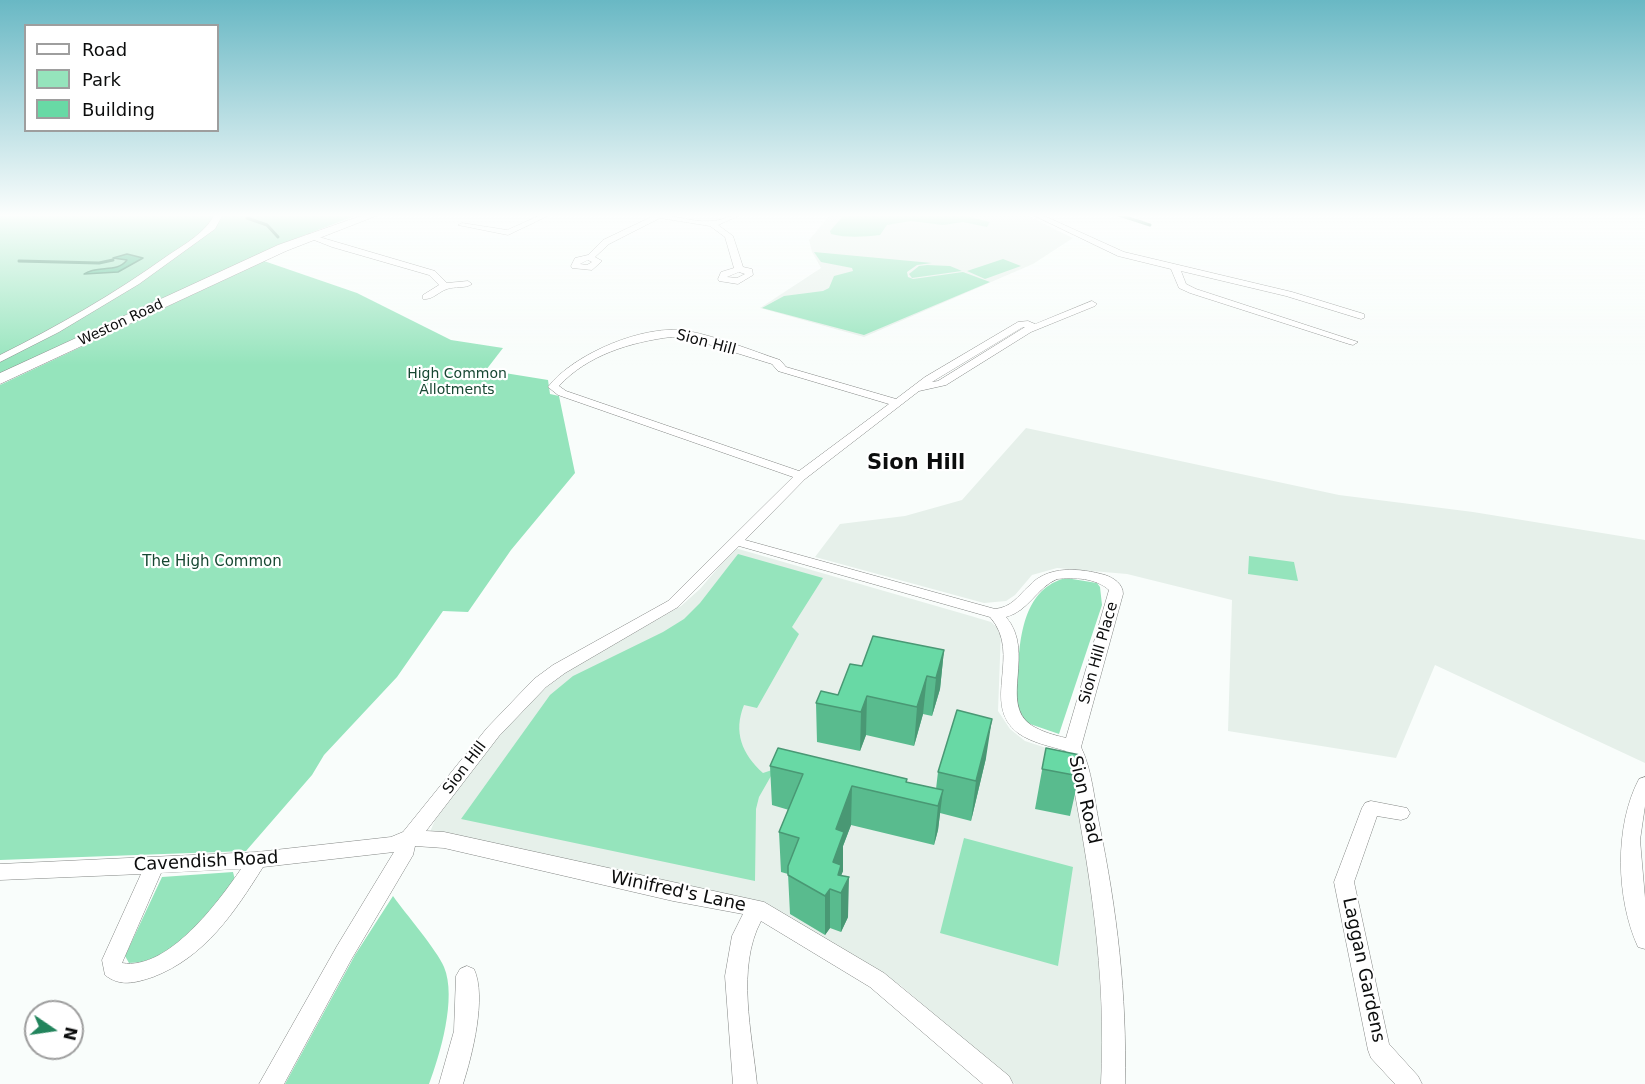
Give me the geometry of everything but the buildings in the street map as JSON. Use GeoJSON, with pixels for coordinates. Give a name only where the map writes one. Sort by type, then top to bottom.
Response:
{"type":"FeatureCollection","features":[{"type":"Feature","properties":{"kind":"street"},"geometry":{"type":"LineString","coordinates":[[0,358],[69,323],[134,285],[161,265]]}},
{"type":"Feature","properties":{"kind":"street","name":"Weston Road"},"geometry":{"type":"LineString","coordinates":[[0,379],[250,265]]}},
{"type":"Feature","properties":{"kind":"street"},"geometry":{"type":"LineString","coordinates":[[403,265],[432,273],[445,286]]}},
{"type":"Feature","properties":{"kind":"street"},"geometry":{"type":"LineString","coordinates":[[738,265],[739,269]]}},
{"type":"Feature","properties":{"kind":"street"},"geometry":{"type":"LineString","coordinates":[[1164,265],[1289,294],[1361,316]]}},
{"type":"Feature","properties":{"kind":"street"},"geometry":{"type":"LineString","coordinates":[[1174,267],[1182,286],[1193,291],[1353,342]]}},
{"type":"Feature","properties":{"kind":"street"},"geometry":{"type":"LineString","coordinates":[[426,297],[445,286],[468,284]]}},
{"type":"Feature","properties":{"kind":"street"},"geometry":{"type":"LineString","coordinates":[[898,403],[916,389],[942,383],[1032,329],[1092,304]]}},
{"type":"Feature","properties":{"kind":"street","name":"Sion Hill"},"geometry":{"type":"LineString","coordinates":[[801,476],[562,393],[554,387],[567,373],[613,348],[641,338],[672,333],[708,341],[776,362],[782,369],[898,403]]}},
{"type":"Feature","properties":{"kind":"street","name":"Sion Hill"},"geometry":{"type":"LineString","coordinates":[[271,1084],[344,953],[406,849],[405,840],[520,701],[559,669],[673,604],[801,476],[898,403]]}},
{"type":"Feature","properties":{"kind":"street"},"geometry":{"type":"LineString","coordinates":[[735,541],[995,614]]}},
{"type":"Feature","properties":{"kind":"street","name":"Sion Hill Place"},"geometry":{"type":"LineString","coordinates":[[995,614],[1010,613],[1020,608],[1044,579],[1057,575],[1103,579],[1116,589],[1072,747]]}},
{"type":"Feature","properties":{"kind":"street","name":"Sion Road"},"geometry":{"type":"LineString","coordinates":[[995,614],[1007,624],[1012,642],[1008,704],[1011,714],[1017,724],[1034,736],[1072,747],[1077,757],[1108,922],[1115,1054],[1113,1084]]}},
{"type":"Feature","properties":{"kind":"street"},"geometry":{"type":"LineString","coordinates":[[1645,784],[1634,802],[1631,848],[1636,908],[1645,940]]}},
{"type":"Feature","properties":{"kind":"street","name":"Laggan Gardens"},"geometry":{"type":"LineString","coordinates":[[1401,813],[1371,808],[1344,882],[1379,1050],[1410,1084]]}},
{"type":"Feature","properties":{"kind":"street","name":"Cavendish Road"},"geometry":{"type":"LineString","coordinates":[[0,872],[257,860],[405,840]]}},
{"type":"Feature","properties":{"kind":"street","name":"Winifred's Lane"},"geometry":{"type":"LineString","coordinates":[[405,840],[444,840],[757,908],[877,980],[1001,1084]]}},
{"type":"Feature","properties":{"kind":"street"},"geometry":{"type":"LineString","coordinates":[[155,865],[112,960],[112,968],[117,973],[128,975],[146,970],[175,956],[195,940],[214,921],[257,860]]}},
{"type":"Feature","properties":{"kind":"street"},"geometry":{"type":"LineString","coordinates":[[745,1084],[736,976],[742,936],[757,908]]}},
{"type":"Feature","properties":{"kind":"street"},"geometry":{"type":"LineString","coordinates":[[451,1084],[465,1032],[468,1003],[467,976]]}},
{"type":"Feature","properties":{"kind":"shaded area"},"geometry":{"type":"Polygon","coordinates":[[[131,265],[118,272],[84,274],[89,271],[131,265]]]}},
{"type":"Feature","properties":{"kind":"shaded area"},"geometry":{"type":"Polygon","coordinates":[[[819,265],[1032,265],[864,337],[760,308],[821,268],[819,265]]]}},
{"type":"Feature","properties":{"kind":"shaded area"},"geometry":{"type":"Polygon","coordinates":[[[1026,428],[1339,495],[1473,512],[1645,540],[1645,763],[1435,665],[1396,758],[1228,731],[1232,600],[1127,574],[1057,568],[1032,575],[1015,595],[1006,601],[984,603],[815,557],[840,524],[905,516],[962,500],[1026,428]]]}},
{"type":"Feature","properties":{"kind":"shaded area"},"geometry":{"type":"Polygon","coordinates":[[[735,548],[991,622],[1001,631],[998,711],[1010,729],[1025,741],[1065,754],[1081,810],[1097,932],[1104,1060],[1101,1084],[1015,1084],[900,985],[752,900],[430,832],[435,820],[480,757],[530,700],[569,670],[681,606],[700,589],[735,548]]]}},
{"type":"Feature","properties":{"kind":"green space"},"geometry":{"type":"Polygon","coordinates":[[[0,265],[239,265],[0,374],[0,265]]]}},
{"type":"Feature","properties":{"kind":"green space","name":"The High Common"},"geometry":{"type":"Polygon","coordinates":[[[256,265],[274,265],[357,293],[451,340],[503,348],[486,370],[548,380],[550,394],[559,396],[575,473],[511,550],[468,612],[443,611],[397,677],[324,755],[312,775],[246,851],[0,860],[0,385],[256,265]]]}},
{"type":"Feature","properties":{"kind":"green space"},"geometry":{"type":"Polygon","coordinates":[[[834,265],[920,265],[907,272],[908,277],[913,279],[963,272],[990,282],[864,335],[762,308],[784,296],[823,291],[829,288],[834,276],[853,271],[852,268],[834,265]]]}},
{"type":"Feature","properties":{"kind":"green space"},"geometry":{"type":"Polygon","coordinates":[[[986,265],[1021,266],[985,279],[967,271],[986,265]]]}},
{"type":"Feature","properties":{"kind":"green space"},"geometry":{"type":"Polygon","coordinates":[[[919,266],[950,266],[962,271],[912,278],[909,274],[919,266]]]}},
{"type":"Feature","properties":{"kind":"green space"},"geometry":{"type":"Polygon","coordinates":[[[738,554],[823,578],[792,627],[799,634],[757,708],[744,705],[741,715],[740,733],[750,758],[763,773],[775,769],[759,797],[756,809],[755,881],[461,819],[550,695],[573,676],[663,632],[684,619],[700,603],[738,554]]]}},
{"type":"Feature","properties":{"kind":"green space"},"geometry":{"type":"Polygon","coordinates":[[[1249,556],[1294,562],[1298,581],[1248,574],[1249,556]]]}},
{"type":"Feature","properties":{"kind":"green space"},"geometry":{"type":"Polygon","coordinates":[[[1066,578],[1097,583],[1100,587],[1102,605],[1059,734],[1027,723],[1017,708],[1014,695],[1027,614],[1041,592],[1052,583],[1066,578]]]}},
{"type":"Feature","properties":{"kind":"green space"},"geometry":{"type":"Polygon","coordinates":[[[964,838],[1073,867],[1058,966],[940,933],[964,838]]]}},
{"type":"Feature","properties":{"kind":"green space"},"geometry":{"type":"Polygon","coordinates":[[[233,872],[235,880],[227,897],[174,951],[142,962],[129,963],[125,956],[162,877],[233,872]]]}},
{"type":"Feature","properties":{"kind":"green space"},"geometry":{"type":"Polygon","coordinates":[[[393,896],[435,951],[448,980],[446,1026],[429,1084],[285,1084],[355,955],[393,896]]]}},
{"type":"Feature","properties":{"kind":"district","name":"Sion Hill"},"geometry":{"type":"Point","coordinates":[916,464]}},
{"type":"Feature","properties":{"kind":"park label","name":"High Common Allotments"},"geometry":{"type":"Point","coordinates":[457,382]}}]}
